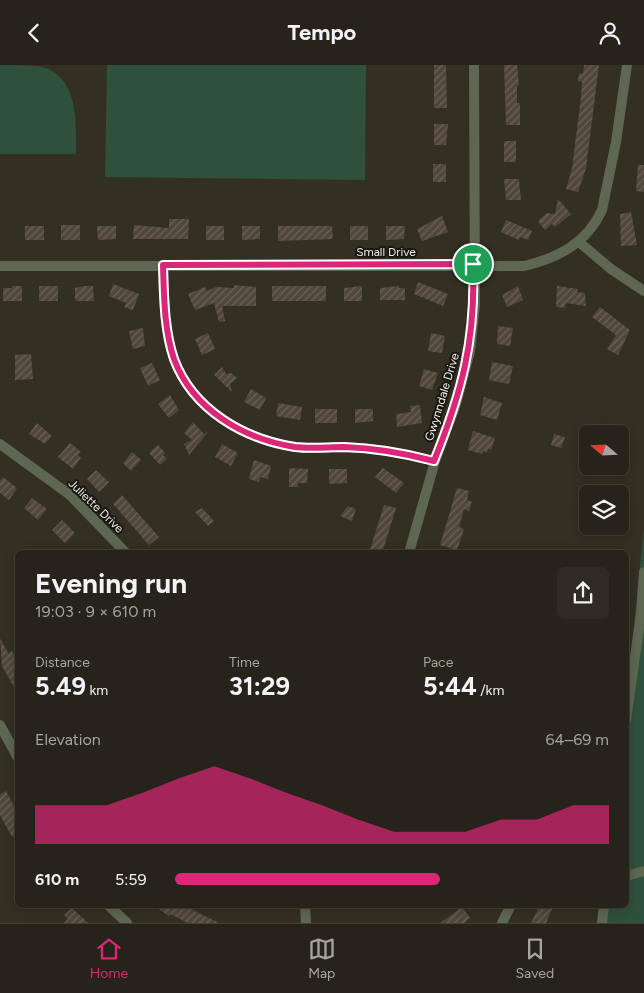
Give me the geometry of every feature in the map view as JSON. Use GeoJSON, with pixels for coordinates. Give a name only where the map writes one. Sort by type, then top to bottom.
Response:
{"type":"FeatureCollection","features":[{"type":"Feature","properties":{"kind":"street","name":"Gwynndale Drive"},"geometry":{"type":"LineString","coordinates":[[410,550],[434,461],[456,404],[470,351],[474,305],[474,65]]}},
{"type":"Feature","properties":{"kind":"street","name":"Small Drive"},"geometry":{"type":"LineString","coordinates":[[0,266],[532,264],[564,253],[580,242],[597,221],[602,210],[616,142],[627,65]]}},
{"type":"Feature","properties":{"kind":"street"},"geometry":{"type":"LineString","coordinates":[[580,242],[611,269],[644,291]]}},
{"type":"Feature","properties":{"kind":"street"},"geometry":{"type":"LineString","coordinates":[[163,265],[164,305],[174,359],[185,382],[193,392],[227,423],[257,437],[297,447],[383,450],[434,461]]}},
{"type":"Feature","properties":{"kind":"street","name":"Juliette Drive"},"geometry":{"type":"LineString","coordinates":[[0,444],[70,495],[123,550]]}},
{"type":"Feature","properties":{"kind":"street"},"geometry":{"type":"LineString","coordinates":[[629,699],[641,614],[644,572]]}},
{"type":"Feature","properties":{"kind":"street"},"geometry":{"type":"LineString","coordinates":[[0,725],[15,752]]}},
{"type":"Feature","properties":{"kind":"street"},"geometry":{"type":"LineString","coordinates":[[629,875],[644,871]]}},
{"type":"Feature","properties":{"kind":"street"},"geometry":{"type":"LineString","coordinates":[[111,908],[127,923]]}},
{"type":"Feature","properties":{"kind":"street"},"geometry":{"type":"LineString","coordinates":[[305,908],[306,923]]}},
{"type":"Feature","properties":{"kind":"street"},"geometry":{"type":"LineString","coordinates":[[502,923],[510,908]]}},
{"type":"Feature","properties":{"kind":"street"},"geometry":{"type":"LineString","coordinates":[[602,923],[604,908]]}},
{"type":"Feature","properties":{"kind":"green space"},"geometry":{"type":"Polygon","coordinates":[[[0,65],[43,67],[55,73],[63,81],[73,103],[76,154],[0,154],[0,65]]]}},
{"type":"Feature","properties":{"kind":"green space"},"geometry":{"type":"Polygon","coordinates":[[[107,65],[366,65],[365,180],[105,177],[107,65]]]}},
{"type":"Feature","properties":{"kind":"green space"},"geometry":{"type":"Polygon","coordinates":[[[644,526],[644,923],[598,923],[600,908],[629,908],[629,676],[644,526]]]}},
{"type":"Feature","properties":{"kind":"building"},"geometry":{"type":"Polygon","coordinates":[[[434,65],[446,65],[447,108],[434,108],[434,65]]]}},
{"type":"Feature","properties":{"kind":"building"},"geometry":{"type":"Polygon","coordinates":[[[504,65],[517,65],[519,85],[517,85],[517,103],[520,103],[520,125],[506,125],[504,65]]]}},
{"type":"Feature","properties":{"kind":"building"},"geometry":{"type":"Polygon","coordinates":[[[584,65],[599,65],[586,168],[578,192],[566,189],[572,168],[581,97],[582,82],[578,81],[579,73],[583,74],[584,65]]]}},
{"type":"Feature","properties":{"kind":"building"},"geometry":{"type":"Polygon","coordinates":[[[434,124],[448,124],[446,145],[434,145],[434,124]]]}},
{"type":"Feature","properties":{"kind":"building"},"geometry":{"type":"Polygon","coordinates":[[[504,141],[516,141],[516,162],[504,162],[504,141]]]}},
{"type":"Feature","properties":{"kind":"building"},"geometry":{"type":"Polygon","coordinates":[[[433,164],[446,164],[446,182],[433,182],[433,164]]]}},
{"type":"Feature","properties":{"kind":"building"},"geometry":{"type":"Polygon","coordinates":[[[638,165],[644,165],[644,192],[636,191],[638,165]]]}},
{"type":"Feature","properties":{"kind":"building"},"geometry":{"type":"Polygon","coordinates":[[[504,179],[519,179],[521,200],[506,200],[504,179]]]}},
{"type":"Feature","properties":{"kind":"building"},"geometry":{"type":"Polygon","coordinates":[[[558,199],[571,214],[555,227],[552,224],[545,230],[538,221],[547,213],[555,214],[558,199]]]}},
{"type":"Feature","properties":{"kind":"building"},"geometry":{"type":"Polygon","coordinates":[[[631,212],[637,245],[621,246],[620,214],[631,212]]]}},
{"type":"Feature","properties":{"kind":"building"},"geometry":{"type":"Polygon","coordinates":[[[442,216],[448,232],[422,241],[417,229],[442,216]]]}},
{"type":"Feature","properties":{"kind":"building"},"geometry":{"type":"Polygon","coordinates":[[[169,219],[189,219],[188,239],[133,239],[134,225],[169,228],[169,219]]]}},
{"type":"Feature","properties":{"kind":"building"},"geometry":{"type":"Polygon","coordinates":[[[506,220],[532,231],[528,240],[520,237],[519,240],[501,232],[506,220]]]}},
{"type":"Feature","properties":{"kind":"building"},"geometry":{"type":"Polygon","coordinates":[[[61,225],[80,225],[80,240],[61,240],[61,225]]]}},
{"type":"Feature","properties":{"kind":"building"},"geometry":{"type":"Polygon","coordinates":[[[25,226],[44,226],[44,240],[25,240],[25,226]]]}},
{"type":"Feature","properties":{"kind":"building"},"geometry":{"type":"Polygon","coordinates":[[[97,226],[116,226],[116,239],[98,240],[97,226]]]}},
{"type":"Feature","properties":{"kind":"building"},"geometry":{"type":"Polygon","coordinates":[[[206,226],[224,226],[224,240],[206,240],[206,226]]]}},
{"type":"Feature","properties":{"kind":"building"},"geometry":{"type":"Polygon","coordinates":[[[242,226],[260,226],[260,239],[242,240],[242,226]]]}},
{"type":"Feature","properties":{"kind":"building"},"geometry":{"type":"Polygon","coordinates":[[[278,226],[332,226],[333,239],[278,241],[278,226]]]}},
{"type":"Feature","properties":{"kind":"building"},"geometry":{"type":"Polygon","coordinates":[[[350,226],[368,226],[368,240],[350,240],[350,226]]]}},
{"type":"Feature","properties":{"kind":"building"},"geometry":{"type":"Polygon","coordinates":[[[386,226],[405,226],[404,239],[386,240],[386,226]]]}},
{"type":"Feature","properties":{"kind":"building"},"geometry":{"type":"Polygon","coordinates":[[[418,282],[448,294],[443,306],[414,294],[418,282]]]}},
{"type":"Feature","properties":{"kind":"building"},"geometry":{"type":"Polygon","coordinates":[[[113,284],[139,294],[133,310],[124,307],[126,303],[109,296],[113,284]]]}},
{"type":"Feature","properties":{"kind":"building"},"geometry":{"type":"Polygon","coordinates":[[[234,285],[256,287],[256,306],[222,306],[225,321],[219,322],[214,303],[195,310],[188,294],[205,287],[207,291],[216,287],[234,288],[234,285]]]}},
{"type":"Feature","properties":{"kind":"building"},"geometry":{"type":"Polygon","coordinates":[[[12,286],[22,286],[22,301],[3,301],[3,288],[12,288],[12,286]]]}},
{"type":"Feature","properties":{"kind":"building"},"geometry":{"type":"Polygon","coordinates":[[[39,286],[58,286],[58,301],[39,301],[39,286]]]}},
{"type":"Feature","properties":{"kind":"building"},"geometry":{"type":"Polygon","coordinates":[[[93,286],[94,301],[75,301],[75,288],[93,286]]]}},
{"type":"Feature","properties":{"kind":"building"},"geometry":{"type":"Polygon","coordinates":[[[272,286],[326,286],[326,301],[272,301],[272,286]]]}},
{"type":"Feature","properties":{"kind":"building"},"geometry":{"type":"Polygon","coordinates":[[[362,286],[362,301],[344,301],[344,288],[362,286]]]}},
{"type":"Feature","properties":{"kind":"building"},"geometry":{"type":"Polygon","coordinates":[[[399,286],[399,288],[405,288],[405,300],[380,300],[380,288],[399,286]]]}},
{"type":"Feature","properties":{"kind":"building"},"geometry":{"type":"Polygon","coordinates":[[[518,286],[523,300],[507,307],[502,295],[518,286]]]}},
{"type":"Feature","properties":{"kind":"building"},"geometry":{"type":"Polygon","coordinates":[[[557,286],[578,289],[577,292],[585,293],[586,306],[566,303],[565,308],[556,307],[557,286]]]}},
{"type":"Feature","properties":{"kind":"building"},"geometry":{"type":"Polygon","coordinates":[[[600,307],[630,330],[618,355],[607,349],[616,335],[592,317],[600,307]]]}},
{"type":"Feature","properties":{"kind":"building"},"geometry":{"type":"Polygon","coordinates":[[[498,326],[513,328],[510,346],[497,344],[498,326]]]}},
{"type":"Feature","properties":{"kind":"building"},"geometry":{"type":"Polygon","coordinates":[[[143,328],[145,346],[133,349],[129,331],[143,328]]]}},
{"type":"Feature","properties":{"kind":"building"},"geometry":{"type":"Polygon","coordinates":[[[208,333],[215,349],[202,355],[195,339],[208,333]]]}},
{"type":"Feature","properties":{"kind":"building"},"geometry":{"type":"Polygon","coordinates":[[[431,333],[445,336],[442,353],[428,351],[431,333]]]}},
{"type":"Feature","properties":{"kind":"building"},"geometry":{"type":"Polygon","coordinates":[[[31,354],[33,379],[15,380],[15,355],[31,354]]]}},
{"type":"Feature","properties":{"kind":"building"},"geometry":{"type":"Polygon","coordinates":[[[492,362],[513,366],[509,384],[489,380],[492,362]]]}},
{"type":"Feature","properties":{"kind":"building"},"geometry":{"type":"Polygon","coordinates":[[[152,363],[160,380],[148,386],[140,368],[152,363]]]}},
{"type":"Feature","properties":{"kind":"building"},"geometry":{"type":"Polygon","coordinates":[[[222,367],[226,374],[231,373],[237,378],[230,384],[232,392],[214,375],[222,367]]]}},
{"type":"Feature","properties":{"kind":"building"},"geometry":{"type":"Polygon","coordinates":[[[424,369],[438,373],[432,390],[419,386],[424,369]]]}},
{"type":"Feature","properties":{"kind":"building"},"geometry":{"type":"Polygon","coordinates":[[[251,389],[266,398],[260,410],[244,402],[251,389]]]}},
{"type":"Feature","properties":{"kind":"building"},"geometry":{"type":"Polygon","coordinates":[[[170,395],[179,410],[169,418],[158,404],[170,395]]]}},
{"type":"Feature","properties":{"kind":"building"},"geometry":{"type":"Polygon","coordinates":[[[484,397],[502,403],[497,420],[480,415],[484,397]]]}},
{"type":"Feature","properties":{"kind":"building"},"geometry":{"type":"Polygon","coordinates":[[[278,403],[302,407],[300,420],[276,416],[278,403]]]}},
{"type":"Feature","properties":{"kind":"building"},"geometry":{"type":"Polygon","coordinates":[[[420,405],[422,423],[397,427],[396,414],[411,412],[410,406],[420,405]]]}},
{"type":"Feature","properties":{"kind":"building"},"geometry":{"type":"Polygon","coordinates":[[[315,409],[337,409],[337,423],[315,423],[315,409]]]}},
{"type":"Feature","properties":{"kind":"building"},"geometry":{"type":"Polygon","coordinates":[[[355,409],[373,409],[373,421],[355,423],[355,409]]]}},
{"type":"Feature","properties":{"kind":"building"},"geometry":{"type":"Polygon","coordinates":[[[193,422],[204,434],[208,432],[189,455],[184,444],[192,440],[184,433],[193,422]]]}},
{"type":"Feature","properties":{"kind":"building"},"geometry":{"type":"Polygon","coordinates":[[[37,423],[52,436],[45,444],[29,434],[37,423]]]}},
{"type":"Feature","properties":{"kind":"building"},"geometry":{"type":"Polygon","coordinates":[[[473,431],[495,438],[491,450],[488,449],[487,453],[483,451],[482,454],[468,450],[473,431]]]}},
{"type":"Feature","properties":{"kind":"building"},"geometry":{"type":"Polygon","coordinates":[[[554,434],[565,437],[561,448],[551,445],[554,434]]]}},
{"type":"Feature","properties":{"kind":"building"},"geometry":{"type":"Polygon","coordinates":[[[70,443],[81,452],[78,455],[81,458],[73,469],[58,457],[70,443]]]}},
{"type":"Feature","properties":{"kind":"building"},"geometry":{"type":"Polygon","coordinates":[[[222,444],[238,453],[231,466],[215,457],[222,444]]]}},
{"type":"Feature","properties":{"kind":"building"},"geometry":{"type":"Polygon","coordinates":[[[158,445],[165,453],[163,455],[167,459],[160,465],[149,453],[158,445]]]}},
{"type":"Feature","properties":{"kind":"building"},"geometry":{"type":"Polygon","coordinates":[[[132,452],[141,460],[131,471],[123,463],[132,452]]]}},
{"type":"Feature","properties":{"kind":"building"},"geometry":{"type":"Polygon","coordinates":[[[254,460],[271,466],[268,479],[260,477],[259,482],[249,479],[254,460]]]}},
{"type":"Feature","properties":{"kind":"building"},"geometry":{"type":"Polygon","coordinates":[[[289,468],[308,469],[307,483],[298,483],[298,487],[289,487],[289,468]]]}},
{"type":"Feature","properties":{"kind":"building"},"geometry":{"type":"Polygon","coordinates":[[[383,468],[404,483],[396,493],[375,477],[383,468]]]}},
{"type":"Feature","properties":{"kind":"building"},"geometry":{"type":"Polygon","coordinates":[[[329,469],[347,469],[347,483],[329,484],[329,469]]]}},
{"type":"Feature","properties":{"kind":"building"},"geometry":{"type":"Polygon","coordinates":[[[96,470],[109,482],[99,492],[87,479],[96,470]]]}},
{"type":"Feature","properties":{"kind":"building"},"geometry":{"type":"Polygon","coordinates":[[[3,477],[17,488],[9,500],[0,493],[0,481],[3,477]]]}},
{"type":"Feature","properties":{"kind":"building"},"geometry":{"type":"Polygon","coordinates":[[[457,488],[469,491],[467,500],[472,502],[469,511],[464,509],[459,527],[464,529],[457,550],[440,545],[457,488]]]}},
{"type":"Feature","properties":{"kind":"building"},"geometry":{"type":"Polygon","coordinates":[[[122,495],[159,537],[149,545],[113,504],[122,495]]]}},
{"type":"Feature","properties":{"kind":"building"},"geometry":{"type":"Polygon","coordinates":[[[32,498],[47,509],[38,520],[24,508],[32,498]]]}},
{"type":"Feature","properties":{"kind":"building"},"geometry":{"type":"Polygon","coordinates":[[[384,505],[396,508],[383,550],[370,550],[384,505]]]}},
{"type":"Feature","properties":{"kind":"building"},"geometry":{"type":"Polygon","coordinates":[[[348,506],[356,509],[352,521],[340,516],[348,506]]]}},
{"type":"Feature","properties":{"kind":"building"},"geometry":{"type":"Polygon","coordinates":[[[202,508],[214,521],[208,526],[195,512],[202,508]]]}},
{"type":"Feature","properties":{"kind":"building"},"geometry":{"type":"Polygon","coordinates":[[[62,520],[75,533],[65,543],[52,530],[62,520]]]}},
{"type":"Feature","properties":{"kind":"building"},"geometry":{"type":"Polygon","coordinates":[[[0,638],[8,653],[12,651],[15,657],[15,689],[2,666],[0,638]]]}},
{"type":"Feature","properties":{"kind":"building"},"geometry":{"type":"Polygon","coordinates":[[[6,791],[15,808],[15,836],[12,837],[0,815],[0,794],[6,791]]]}},
{"type":"Feature","properties":{"kind":"building"},"geometry":{"type":"Polygon","coordinates":[[[72,908],[88,923],[64,923],[68,919],[64,915],[72,908]]]}},
{"type":"Feature","properties":{"kind":"building"},"geometry":{"type":"Polygon","coordinates":[[[157,908],[189,908],[219,923],[188,923],[170,914],[169,916],[157,908]]]}},
{"type":"Feature","properties":{"kind":"building"},"geometry":{"type":"Polygon","coordinates":[[[461,908],[463,908],[470,918],[464,923],[440,923],[461,908]]]}},
{"type":"Feature","properties":{"kind":"building"},"geometry":{"type":"Polygon","coordinates":[[[538,908],[553,908],[546,923],[531,923],[538,908]]]}},
{"type":"Feature","properties":{"kind":"route"},"geometry":{"type":"LineString","coordinates":[[473,264],[474,305],[470,351],[456,404],[434,461],[397,451],[345,447],[297,447],[257,437],[227,423],[203,403],[185,382],[174,359],[164,305],[163,265],[473,264]]}}]}
